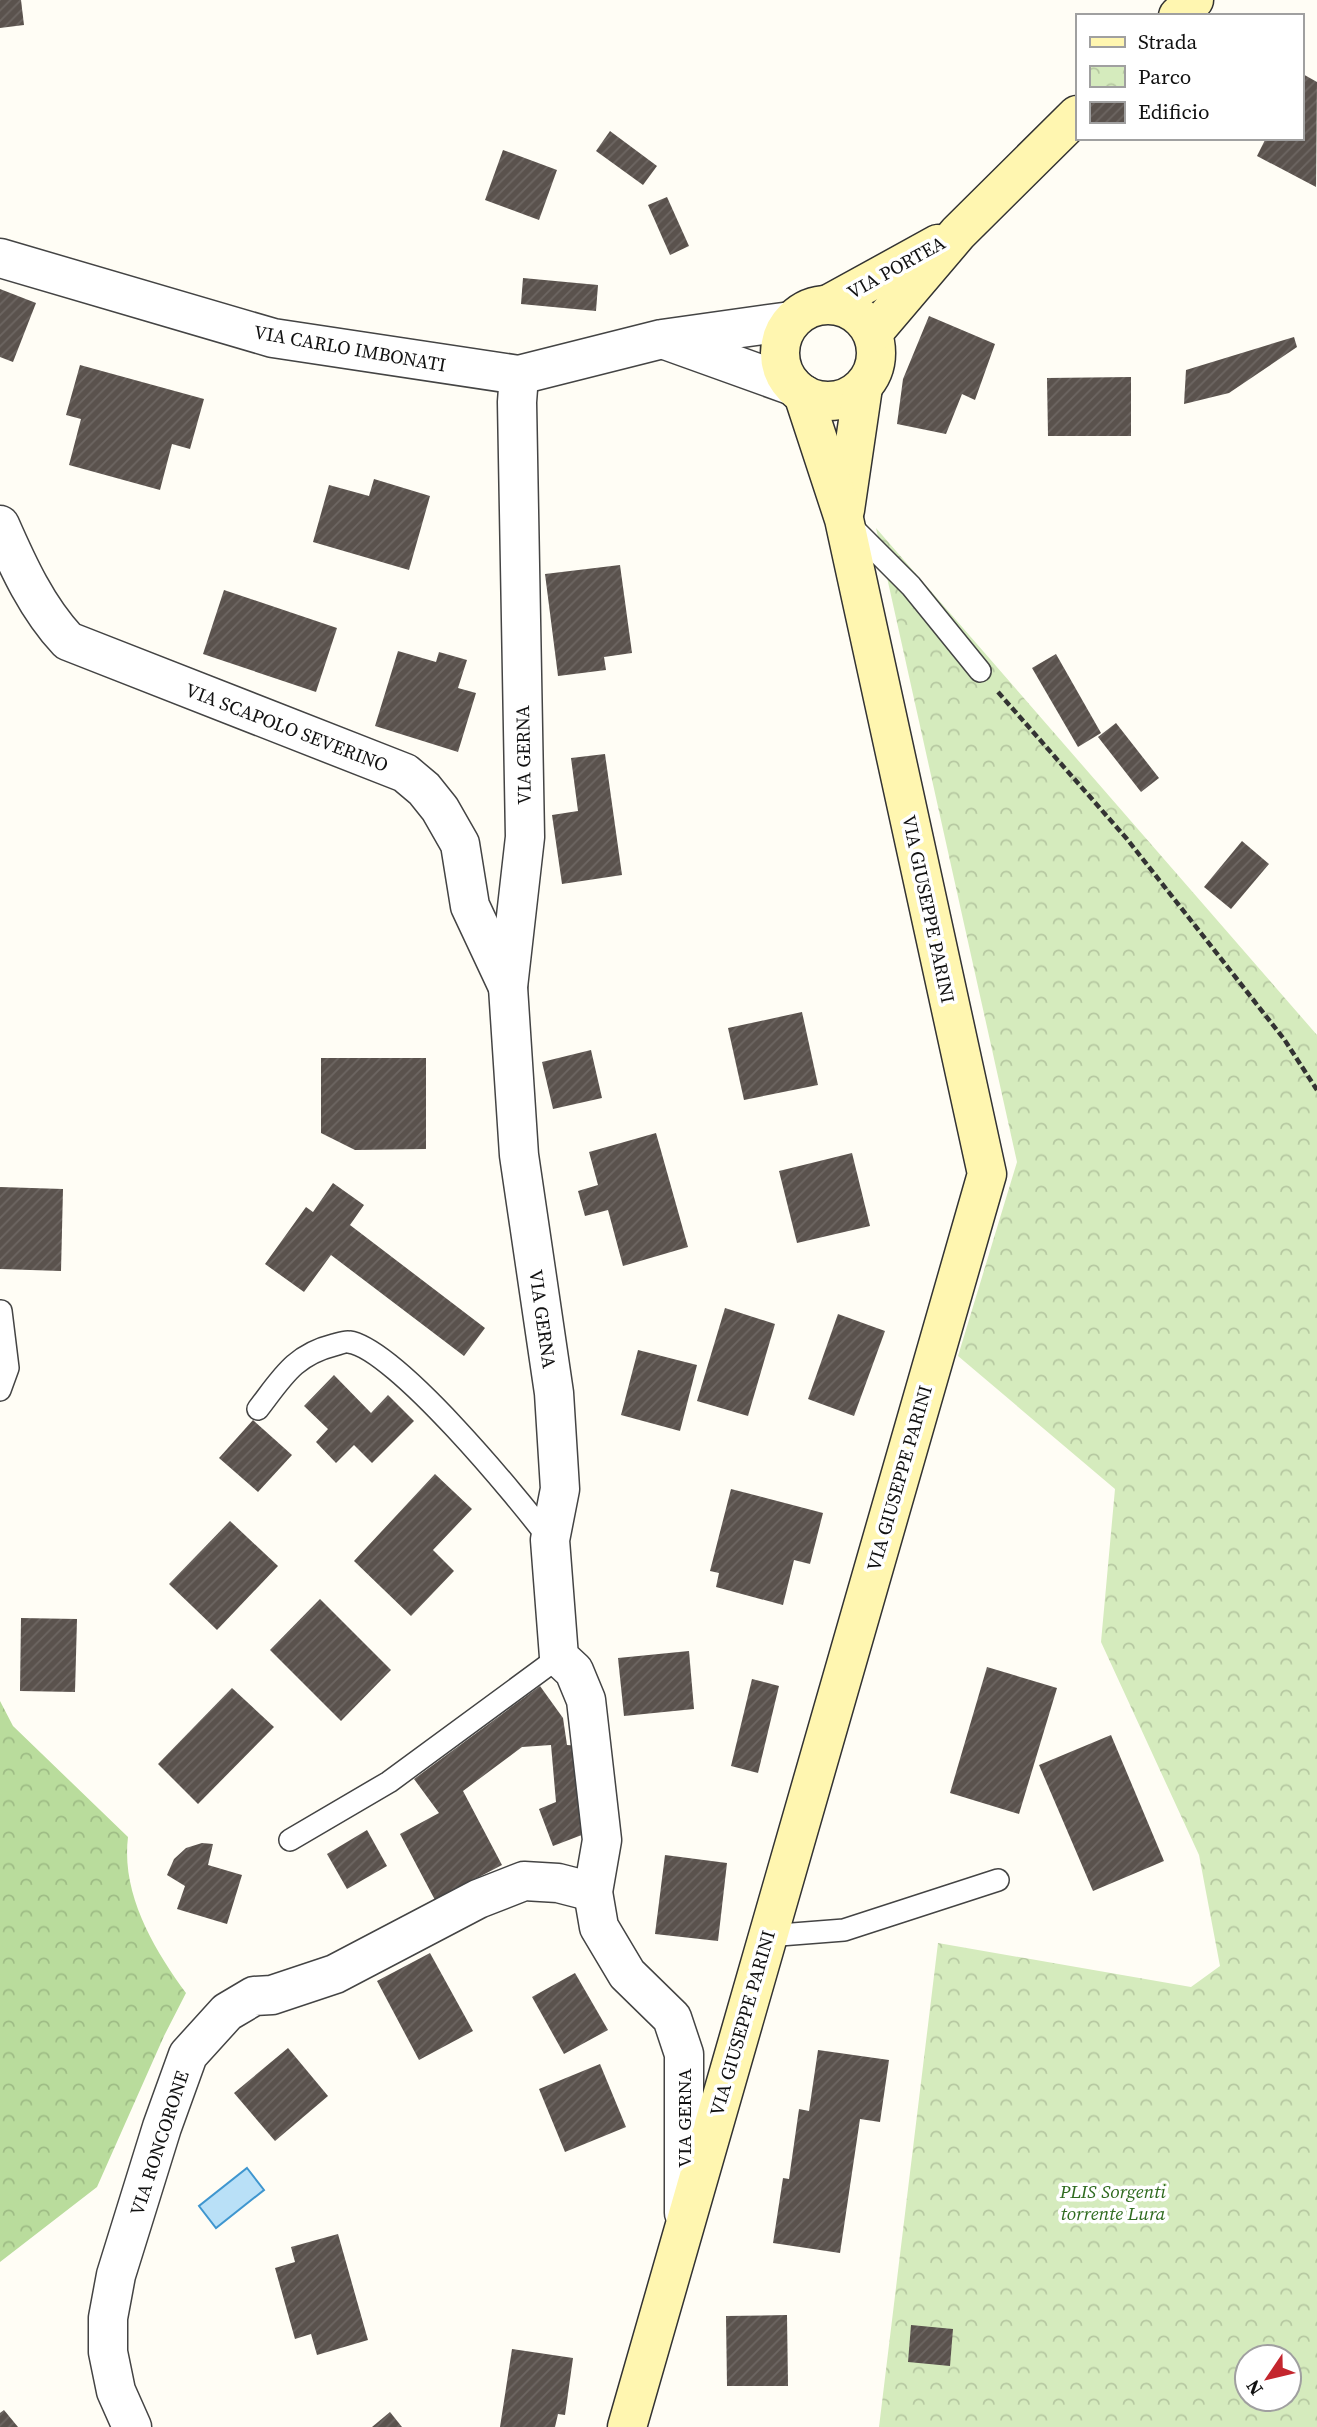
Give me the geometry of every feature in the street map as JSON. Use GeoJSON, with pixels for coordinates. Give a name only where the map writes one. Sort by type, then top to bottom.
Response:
{"type":"FeatureCollection","features":[{"type":"Feature","properties":{"kind":"street"},"geometry":{"type":"LineString","coordinates":[[1180,14],[1194,0]]}},
{"type":"Feature","properties":{"kind":"street"},"geometry":{"type":"LineString","coordinates":[[958,233],[1076,116]]}},
{"type":"Feature","properties":{"kind":"street","name":"VIA PORTEA"},"geometry":{"type":"LineString","coordinates":[[828,304],[958,233]]}},
{"type":"Feature","properties":{"kind":"street","name":"VIA PORTEA"},"geometry":{"type":"LineString","coordinates":[[873,333],[958,233]]}},
{"type":"Feature","properties":{"kind":"street","name":"VIA CARLO IMBONATI"},"geometry":{"type":"LineString","coordinates":[[0,258],[273,338],[519,375],[662,339],[791,321]]}},
{"type":"Feature","properties":{"kind":"street"},"geometry":{"type":"LineString","coordinates":[[662,339],[798,390],[818,401],[835,401],[850,397],[863,387],[874,371],[877,352],[873,333],[855,313],[828,304],[808,308],[791,321],[782,337],[780,354],[784,372],[798,390]]}},
{"type":"Feature","properties":{"kind":"street","name":"VIA GERNA"},"geometry":{"type":"LineString","coordinates":[[519,375],[517,402],[525,836],[508,987],[519,1154],[554,1393],[560,1489],[550,1540],[559,1657],[574,1671],[586,1700],[602,1840],[593,1892],[599,1927],[627,1974],[672,2018],[684,2054],[684,2225]]}},
{"type":"Feature","properties":{"kind":"street","name":"VIA GIUSEPPE PARINI"},"geometry":{"type":"LineString","coordinates":[[844,519],[863,387]]}},
{"type":"Feature","properties":{"kind":"street","name":"VIA GIUSEPPE PARINI"},"geometry":{"type":"LineString","coordinates":[[628,2426],[987,1174],[844,519],[798,390]]}},
{"type":"Feature","properties":{"kind":"street","name":"VIA SCAPOLO SEVERINO"},"geometry":{"type":"LineString","coordinates":[[0,525],[38,603],[68,641],[405,773],[424,789],[440,809],[460,844],[470,906],[508,987]]}},
{"type":"Feature","properties":{"kind":"street","name":"VIA RONCORONE"},"geometry":{"type":"LineString","coordinates":[[132,2427],[116,2391],[108,2352],[108,2318],[116,2275],[162,2127],[188,2055],[227,2012],[254,1996],[272,1995],[335,1974],[478,1899],[524,1881],[558,1883],[593,1892]]}},
{"type":"Feature","properties":{"kind":"lane"},"geometry":{"type":"LineString","coordinates":[[844,519],[911,586],[980,671]]}},
{"type":"Feature","properties":{"kind":"lane"},"geometry":{"type":"LineString","coordinates":[[0,1390],[8,1368],[1,1311]]}},
{"type":"Feature","properties":{"kind":"lane"},"geometry":{"type":"LineString","coordinates":[[258,1409],[292,1364],[320,1349],[348,1341],[377,1353],[430,1403],[522,1503],[550,1540]]}},
{"type":"Feature","properties":{"kind":"lane"},"geometry":{"type":"LineString","coordinates":[[290,1840],[389,1782],[559,1657]]}},
{"type":"Feature","properties":{"kind":"lane"},"geometry":{"type":"LineString","coordinates":[[767,1936],[844,1930],[998,1880]]}},
{"type":"Feature","properties":{"kind":"path"},"geometry":{"type":"LineString","coordinates":[[980,671],[1127,839],[1284,1039],[1317,1090]]}},
{"type":"Feature","properties":{"kind":"green space","name":"PLIS Sorgenti torrente Lura"},"geometry":{"type":"Polygon","coordinates":[[[876,528],[1317,1035],[1317,2427],[879,2427],[938,1943],[1191,1987],[1220,1966],[1199,1855],[1101,1642],[1115,1489],[958,1356],[1017,1162],[876,528]]]}},
{"type":"Feature","properties":{"kind":"green space"},"geometry":{"type":"Polygon","coordinates":[[[0,1701],[13,1726],[128,1837],[130,1879],[142,1920],[162,1958],[186,1993],[97,2187],[0,2262],[0,1701]]]}},
{"type":"Feature","properties":{"kind":"water"},"geometry":{"type":"Polygon","coordinates":[[[247,2168],[264,2190],[216,2228],[199,2206],[247,2168]]]}},
{"type":"Feature","properties":{"kind":"building"},"geometry":{"type":"Polygon","coordinates":[[[0,0],[21,0],[24,25],[0,28],[0,0]]]}},
{"type":"Feature","properties":{"kind":"building"},"geometry":{"type":"Polygon","coordinates":[[[1303,74],[1317,82],[1316,187],[1257,156],[1265,140],[1303,140],[1303,74]]]}},
{"type":"Feature","properties":{"kind":"building"},"geometry":{"type":"Polygon","coordinates":[[[610,131],[657,166],[643,185],[596,151],[610,131]]]}},
{"type":"Feature","properties":{"kind":"building"},"geometry":{"type":"Polygon","coordinates":[[[503,150],[557,170],[539,220],[485,200],[503,150]]]}},
{"type":"Feature","properties":{"kind":"building"},"geometry":{"type":"Polygon","coordinates":[[[667,197],[689,246],[670,255],[648,205],[667,197]]]}},
{"type":"Feature","properties":{"kind":"building"},"geometry":{"type":"Polygon","coordinates":[[[523,278],[598,285],[596,311],[521,304],[523,278]]]}},
{"type":"Feature","properties":{"kind":"building"},"geometry":{"type":"Polygon","coordinates":[[[0,289],[36,303],[13,362],[0,357],[0,289]]]}},
{"type":"Feature","properties":{"kind":"building"},"geometry":{"type":"Polygon","coordinates":[[[929,316],[995,344],[975,400],[962,394],[946,434],[897,424],[903,379],[929,316]]]}},
{"type":"Feature","properties":{"kind":"building"},"geometry":{"type":"Polygon","coordinates":[[[1294,337],[1297,347],[1229,393],[1184,404],[1186,370],[1294,337]]]}},
{"type":"Feature","properties":{"kind":"building"},"geometry":{"type":"Polygon","coordinates":[[[80,365],[204,399],[190,449],[172,444],[160,490],[69,465],[81,419],[66,415],[80,365]]]}},
{"type":"Feature","properties":{"kind":"building"},"geometry":{"type":"Polygon","coordinates":[[[1131,377],[1131,436],[1048,436],[1047,378],[1131,377]]]}},
{"type":"Feature","properties":{"kind":"building"},"geometry":{"type":"Polygon","coordinates":[[[374,479],[430,496],[409,570],[313,542],[329,485],[369,496],[374,479]]]}},
{"type":"Feature","properties":{"kind":"building"},"geometry":{"type":"Polygon","coordinates":[[[620,565],[632,653],[604,657],[606,670],[558,676],[545,574],[620,565]]]}},
{"type":"Feature","properties":{"kind":"building"},"geometry":{"type":"Polygon","coordinates":[[[224,590],[337,628],[316,692],[203,654],[224,590]]]}},
{"type":"Feature","properties":{"kind":"building"},"geometry":{"type":"Polygon","coordinates":[[[398,651],[436,662],[439,652],[467,660],[458,688],[476,693],[458,752],[375,726],[398,651]]]}},
{"type":"Feature","properties":{"kind":"building"},"geometry":{"type":"Polygon","coordinates":[[[1056,654],[1101,733],[1078,747],[1032,668],[1056,654]]]}},
{"type":"Feature","properties":{"kind":"building"},"geometry":{"type":"Polygon","coordinates":[[[1116,723],[1159,778],[1141,792],[1098,737],[1116,723]]]}},
{"type":"Feature","properties":{"kind":"building"},"geometry":{"type":"Polygon","coordinates":[[[605,754],[622,875],[562,884],[552,815],[578,811],[571,758],[605,754]]]}},
{"type":"Feature","properties":{"kind":"building"},"geometry":{"type":"Polygon","coordinates":[[[1242,841],[1269,864],[1231,909],[1204,887],[1242,841]]]}},
{"type":"Feature","properties":{"kind":"building"},"geometry":{"type":"Polygon","coordinates":[[[802,1012],[818,1085],[744,1100],[728,1028],[802,1012]]]}},
{"type":"Feature","properties":{"kind":"building"},"geometry":{"type":"Polygon","coordinates":[[[591,1050],[602,1098],[553,1109],[542,1062],[591,1050]]]}},
{"type":"Feature","properties":{"kind":"building"},"geometry":{"type":"Polygon","coordinates":[[[321,1058],[426,1058],[426,1149],[355,1150],[321,1133],[321,1058]]]}},
{"type":"Feature","properties":{"kind":"building"},"geometry":{"type":"Polygon","coordinates":[[[656,1133],[688,1247],[623,1266],[608,1210],[585,1216],[578,1191],[598,1185],[589,1152],[656,1133]]]}},
{"type":"Feature","properties":{"kind":"building"},"geometry":{"type":"Polygon","coordinates":[[[852,1153],[870,1226],[797,1243],[779,1171],[852,1153]]]}},
{"type":"Feature","properties":{"kind":"building"},"geometry":{"type":"Polygon","coordinates":[[[333,1183],[364,1205],[350,1225],[485,1328],[464,1356],[331,1255],[304,1292],[265,1264],[306,1207],[313,1212],[333,1183]]]}},
{"type":"Feature","properties":{"kind":"building"},"geometry":{"type":"Polygon","coordinates":[[[0,1187],[63,1189],[61,1271],[0,1269],[0,1187]]]}},
{"type":"Feature","properties":{"kind":"building"},"geometry":{"type":"Polygon","coordinates":[[[725,1308],[775,1324],[748,1416],[697,1401],[725,1308]]]}},
{"type":"Feature","properties":{"kind":"building"},"geometry":{"type":"Polygon","coordinates":[[[838,1314],[885,1331],[854,1416],[808,1399],[838,1314]]]}},
{"type":"Feature","properties":{"kind":"building"},"geometry":{"type":"Polygon","coordinates":[[[638,1350],[697,1365],[680,1431],[621,1415],[638,1350]]]}},
{"type":"Feature","properties":{"kind":"building"},"geometry":{"type":"Polygon","coordinates":[[[334,1375],[371,1413],[388,1395],[414,1421],[372,1463],[354,1445],[336,1463],[316,1442],[328,1429],[304,1406],[334,1375]]]}},
{"type":"Feature","properties":{"kind":"building"},"geometry":{"type":"Polygon","coordinates":[[[253,1420],[292,1455],[258,1492],[219,1458],[253,1420]]]}},
{"type":"Feature","properties":{"kind":"building"},"geometry":{"type":"Polygon","coordinates":[[[435,1474],[472,1509],[433,1550],[454,1571],[411,1616],[354,1561],[435,1474]]]}},
{"type":"Feature","properties":{"kind":"building"},"geometry":{"type":"Polygon","coordinates":[[[731,1489],[823,1513],[810,1564],[794,1560],[783,1605],[716,1587],[719,1573],[710,1571],[731,1489]]]}},
{"type":"Feature","properties":{"kind":"building"},"geometry":{"type":"Polygon","coordinates":[[[230,1521],[278,1566],[217,1630],[169,1584],[230,1521]]]}},
{"type":"Feature","properties":{"kind":"building"},"geometry":{"type":"Polygon","coordinates":[[[320,1599],[391,1670],[341,1721],[270,1650],[320,1599]]]}},
{"type":"Feature","properties":{"kind":"building"},"geometry":{"type":"Polygon","coordinates":[[[21,1618],[77,1619],[75,1692],[20,1691],[21,1618]]]}},
{"type":"Feature","properties":{"kind":"building"},"geometry":{"type":"Polygon","coordinates":[[[689,1651],[694,1709],[624,1716],[618,1658],[689,1651]]]}},
{"type":"Feature","properties":{"kind":"building"},"geometry":{"type":"Polygon","coordinates":[[[987,1667],[1057,1688],[1019,1814],[950,1793],[987,1667]]]}},
{"type":"Feature","properties":{"kind":"building"},"geometry":{"type":"Polygon","coordinates":[[[752,1679],[779,1686],[758,1773],[731,1766],[752,1679]]]}},
{"type":"Feature","properties":{"kind":"building"},"geometry":{"type":"Polygon","coordinates":[[[540,1686],[563,1718],[567,1745],[581,1746],[587,1833],[553,1846],[539,1809],[556,1802],[551,1745],[522,1747],[463,1791],[502,1865],[435,1900],[400,1834],[439,1813],[414,1779],[540,1686]]]}},
{"type":"Feature","properties":{"kind":"building"},"geometry":{"type":"Polygon","coordinates":[[[232,1688],[274,1727],[198,1804],[158,1764],[232,1688]]]}},
{"type":"Feature","properties":{"kind":"building"},"geometry":{"type":"Polygon","coordinates":[[[1111,1735],[1164,1861],[1093,1891],[1039,1765],[1111,1735]]]}},
{"type":"Feature","properties":{"kind":"building"},"geometry":{"type":"Polygon","coordinates":[[[367,1830],[387,1866],[347,1889],[327,1854],[367,1830]]]}},
{"type":"Feature","properties":{"kind":"building"},"geometry":{"type":"Polygon","coordinates":[[[202,1843],[213,1844],[208,1865],[242,1875],[227,1924],[177,1909],[185,1886],[167,1875],[174,1859],[186,1848],[202,1843]]]}},
{"type":"Feature","properties":{"kind":"building"},"geometry":{"type":"Polygon","coordinates":[[[665,1855],[727,1863],[718,1941],[655,1934],[665,1855]]]}},
{"type":"Feature","properties":{"kind":"building"},"geometry":{"type":"Polygon","coordinates":[[[430,1953],[473,2031],[419,2060],[377,1981],[430,1953]]]}},
{"type":"Feature","properties":{"kind":"building"},"geometry":{"type":"Polygon","coordinates":[[[575,1973],[608,2030],[564,2054],[532,1997],[575,1973]]]}},
{"type":"Feature","properties":{"kind":"building"},"geometry":{"type":"Polygon","coordinates":[[[288,2048],[328,2096],[275,2141],[234,2093],[288,2048]]]}},
{"type":"Feature","properties":{"kind":"building"},"geometry":{"type":"Polygon","coordinates":[[[818,2050],[889,2060],[880,2122],[860,2119],[840,2253],[773,2243],[783,2178],[789,2179],[799,2109],[809,2111],[818,2050]]]}},
{"type":"Feature","properties":{"kind":"building"},"geometry":{"type":"Polygon","coordinates":[[[600,2064],[626,2127],[565,2152],[539,2089],[600,2064]]]}},
{"type":"Feature","properties":{"kind":"building"},"geometry":{"type":"Polygon","coordinates":[[[338,2234],[368,2340],[317,2355],[311,2334],[295,2339],[275,2268],[295,2262],[291,2247],[338,2234]]]}},
{"type":"Feature","properties":{"kind":"building"},"geometry":{"type":"Polygon","coordinates":[[[787,2315],[788,2386],[727,2386],[726,2316],[787,2315]]]}},
{"type":"Feature","properties":{"kind":"building"},"geometry":{"type":"Polygon","coordinates":[[[911,2325],[953,2329],[950,2366],[908,2362],[911,2325]]]}},
{"type":"Feature","properties":{"kind":"building"},"geometry":{"type":"Polygon","coordinates":[[[512,2349],[573,2358],[565,2415],[558,2414],[555,2427],[500,2427],[512,2349]]]}},
{"type":"Feature","properties":{"kind":"building"},"geometry":{"type":"Polygon","coordinates":[[[4,2410],[18,2427],[0,2427],[0,2413],[4,2410]]]}},
{"type":"Feature","properties":{"kind":"building"},"geometry":{"type":"Polygon","coordinates":[[[390,2412],[402,2427],[372,2427],[390,2412]]]}}]}
